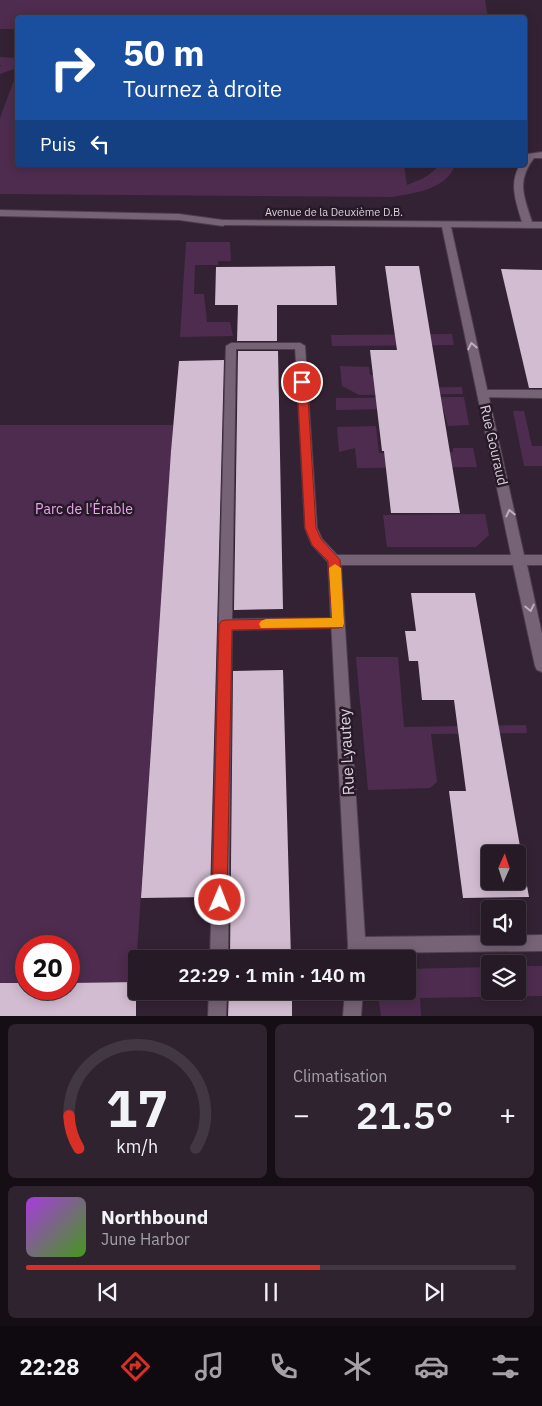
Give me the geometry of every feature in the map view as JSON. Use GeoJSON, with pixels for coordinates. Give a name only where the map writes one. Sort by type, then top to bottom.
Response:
{"type":"FeatureCollection","features":[{"type":"Feature","properties":{"kind":"street"},"geometry":{"type":"LineString","coordinates":[[527,162],[532,156],[542,155]]}},
{"type":"Feature","properties":{"kind":"street"},"geometry":{"type":"LineString","coordinates":[[522,167],[519,171],[519,189],[528,225]]}},
{"type":"Feature","properties":{"kind":"street","name":"Avenue de la Deuxième D.B."},"geometry":{"type":"LineString","coordinates":[[0,213],[178,217],[223,223],[542,225]]}},
{"type":"Feature","properties":{"kind":"street","name":"Rue Gouraud"},"geometry":{"type":"LineString","coordinates":[[446,225],[542,666]]}},
{"type":"Feature","properties":{"kind":"street"},"geometry":{"type":"LineString","coordinates":[[218,950],[232,346],[300,346],[311,528],[316,542],[334,560],[542,560]]}},
{"type":"Feature","properties":{"kind":"street"},"geometry":{"type":"LineString","coordinates":[[483,394],[542,394]]}},
{"type":"Feature","properties":{"kind":"street","name":"Rue Lyautey"},"geometry":{"type":"LineString","coordinates":[[334,560],[357,950]]}},
{"type":"Feature","properties":{"kind":"street"},"geometry":{"type":"LineString","coordinates":[[226,625],[338,623]]}},
{"type":"Feature","properties":{"kind":"street","name":"Rue Lyautey"},"geometry":{"type":"LineString","coordinates":[[398,950],[542,943]]}},
{"type":"Feature","properties":{"kind":"street"},"geometry":{"type":"LineString","coordinates":[[217,1016],[218,1000]]}},
{"type":"Feature","properties":{"kind":"street"},"geometry":{"type":"LineString","coordinates":[[352,1016],[353,1000]]}},
{"type":"Feature","properties":{"kind":"green space"},"geometry":{"type":"Polygon","coordinates":[[[0,0],[485,0],[488,15],[15,15],[15,29],[0,29],[0,0]]]}},
{"type":"Feature","properties":{"kind":"green space"},"geometry":{"type":"Polygon","coordinates":[[[0,57],[15,58],[15,69],[0,74],[0,66],[2,65],[0,65],[0,57]]]}},
{"type":"Feature","properties":{"kind":"green space"},"geometry":{"type":"Polygon","coordinates":[[[15,77],[15,167],[404,167],[407,185],[429,175],[438,167],[454,167],[451,173],[437,185],[419,192],[392,197],[0,194],[0,118],[15,77]]]}},
{"type":"Feature","properties":{"kind":"green space"},"geometry":{"type":"Polygon","coordinates":[[[186,242],[230,242],[231,261],[218,261],[218,265],[195,265],[194,294],[204,294],[207,322],[230,322],[233,336],[180,337],[186,242]]]}},
{"type":"Feature","properties":{"kind":"green space"},"geometry":{"type":"Polygon","coordinates":[[[452,334],[454,345],[332,346],[331,335],[452,334]]]}},
{"type":"Feature","properties":{"kind":"green space"},"geometry":{"type":"Polygon","coordinates":[[[340,366],[369,367],[370,375],[381,375],[394,388],[462,387],[463,394],[359,395],[342,386],[340,366]]]}},
{"type":"Feature","properties":{"kind":"green space"},"geometry":{"type":"Polygon","coordinates":[[[464,397],[469,425],[448,426],[443,408],[336,410],[336,398],[464,397]]]}},
{"type":"Feature","properties":{"kind":"green space"},"geometry":{"type":"Polygon","coordinates":[[[513,411],[524,411],[532,446],[542,446],[542,466],[524,466],[513,411]]]}},
{"type":"Feature","properties":{"kind":"green space","name":"Parc de l'Érable"},"geometry":{"type":"Polygon","coordinates":[[[0,425],[173,425],[137,950],[128,950],[128,982],[80,983],[80,935],[15,935],[15,983],[0,983],[0,425]]]}},
{"type":"Feature","properties":{"kind":"green space"},"geometry":{"type":"Polygon","coordinates":[[[376,426],[379,453],[453,452],[453,448],[473,448],[477,467],[357,468],[355,448],[339,452],[337,427],[376,426]]]}},
{"type":"Feature","properties":{"kind":"green space"},"geometry":{"type":"Polygon","coordinates":[[[485,514],[489,535],[476,547],[387,547],[383,515],[485,514]]]}},
{"type":"Feature","properties":{"kind":"green space"},"geometry":{"type":"Polygon","coordinates":[[[356,657],[398,657],[404,727],[526,725],[527,733],[431,734],[437,782],[430,788],[368,790],[356,657]]]}},
{"type":"Feature","properties":{"kind":"green space"},"geometry":{"type":"Polygon","coordinates":[[[526,966],[542,966],[542,996],[526,996],[526,966]]]}},
{"type":"Feature","properties":{"kind":"green space"},"geometry":{"type":"Polygon","coordinates":[[[481,967],[481,997],[420,998],[421,1016],[381,1016],[379,1000],[416,1000],[416,969],[481,967]]]}},
{"type":"Feature","properties":{"kind":"building"},"geometry":{"type":"Polygon","coordinates":[[[335,266],[337,305],[277,305],[277,341],[237,341],[238,305],[215,305],[216,267],[335,266]]]}},
{"type":"Feature","properties":{"kind":"building"},"geometry":{"type":"Polygon","coordinates":[[[385,266],[419,266],[460,513],[391,513],[370,350],[397,350],[385,266]]]}},
{"type":"Feature","properties":{"kind":"building"},"geometry":{"type":"Polygon","coordinates":[[[501,269],[542,270],[542,388],[529,388],[501,269]]]}},
{"type":"Feature","properties":{"kind":"building"},"geometry":{"type":"Polygon","coordinates":[[[238,351],[278,351],[283,609],[234,610],[238,351]]]}},
{"type":"Feature","properties":{"kind":"building"},"geometry":{"type":"Polygon","coordinates":[[[224,360],[210,897],[141,898],[171,451],[179,361],[224,360]]]}},
{"type":"Feature","properties":{"kind":"building"},"geometry":{"type":"Polygon","coordinates":[[[411,593],[475,593],[520,845],[481,845],[481,890],[526,890],[526,880],[529,897],[463,898],[449,791],[466,791],[454,700],[422,700],[418,661],[409,661],[405,631],[416,631],[411,593]]]}},
{"type":"Feature","properties":{"kind":"building"},"geometry":{"type":"Polygon","coordinates":[[[283,670],[291,950],[230,950],[233,671],[283,670]]]}},
{"type":"Feature","properties":{"kind":"building"},"geometry":{"type":"Polygon","coordinates":[[[128,982],[128,1000],[136,1000],[136,1016],[0,1016],[0,983],[15,983],[15,1000],[80,1000],[80,983],[128,982]]]}},
{"type":"Feature","properties":{"kind":"building"},"geometry":{"type":"Polygon","coordinates":[[[229,1000],[292,1000],[292,1016],[228,1016],[229,1000]]]}},
{"type":"Feature","properties":{"kind":"slow traffic"},"geometry":{"type":"LineString","coordinates":[[266,624],[338,623],[335,568]]}},
{"type":"Feature","properties":{"kind":"route"},"geometry":{"type":"LineString","coordinates":[[220,900],[226,625],[338,623],[334,560],[316,542],[311,528],[302,382]]}}]}
